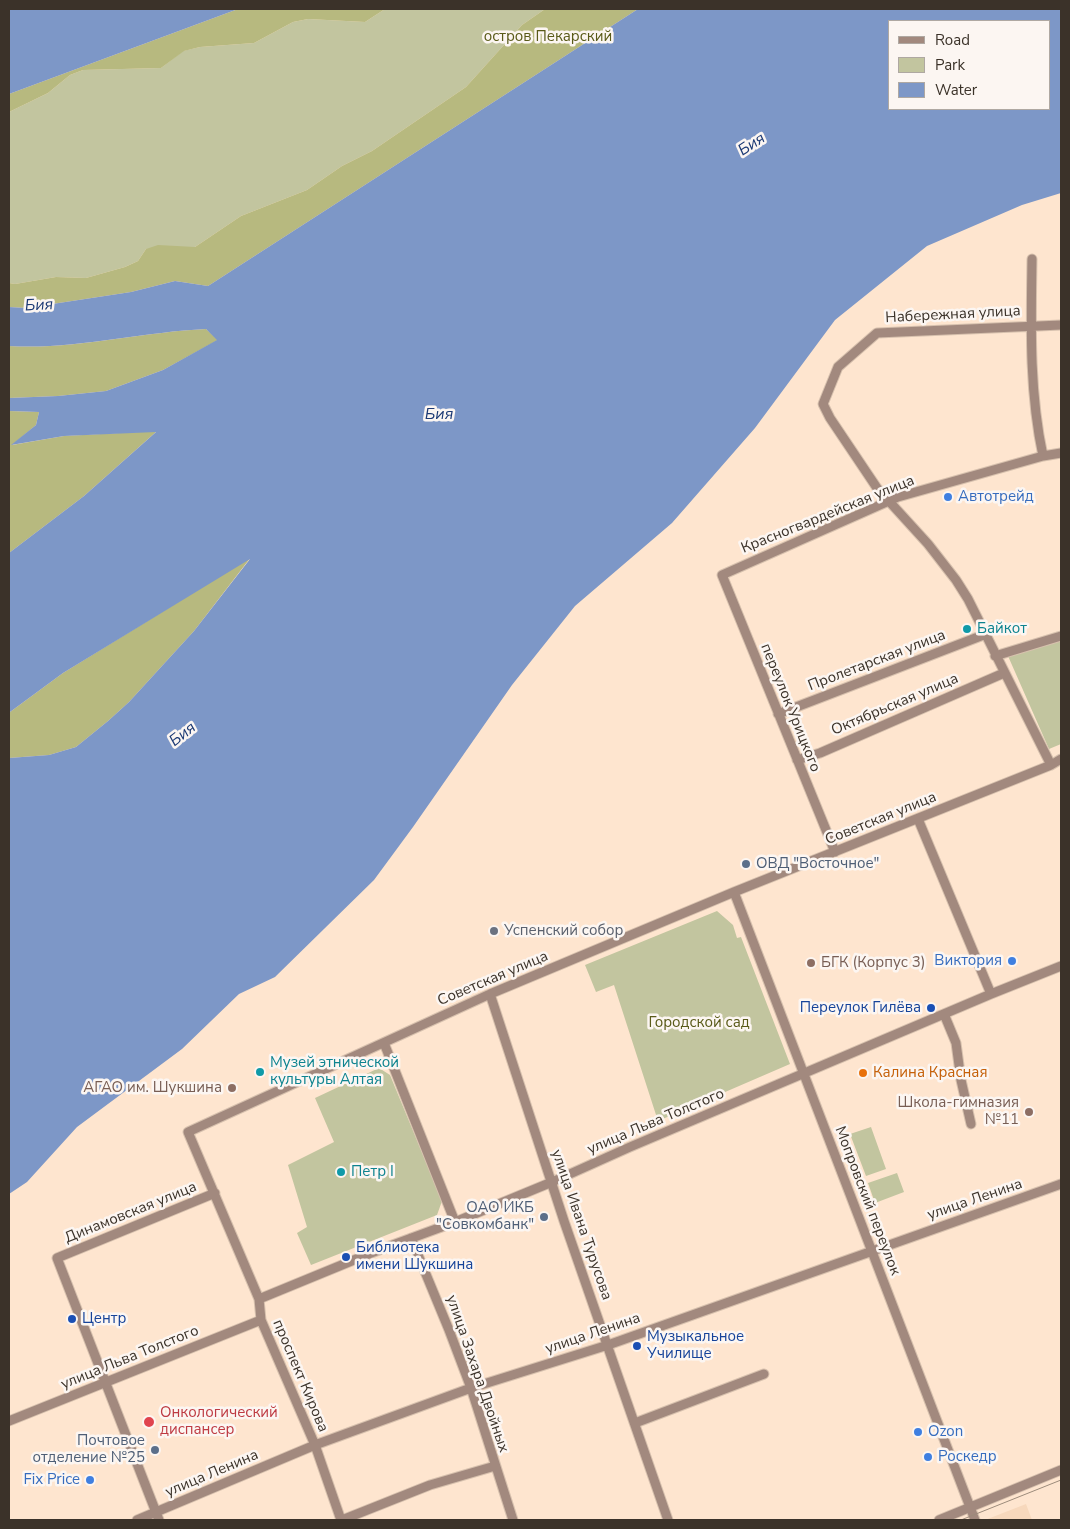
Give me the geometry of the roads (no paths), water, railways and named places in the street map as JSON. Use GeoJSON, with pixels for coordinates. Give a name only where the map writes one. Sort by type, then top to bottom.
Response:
{"type":"FeatureCollection","features":[{"type":"Feature","properties":{"kind":"street"},"geometry":{"type":"LineString","coordinates":[[1032,259],[1031,326],[1036,422],[1043,456]]}},
{"type":"Feature","properties":{"kind":"street","name":"Набережная улица"},"geometry":{"type":"LineString","coordinates":[[890,501],[877,488],[824,407],[823,402],[838,368],[877,333],[1061,325]]}},
{"type":"Feature","properties":{"kind":"street","name":"Красногвардейская улица"},"geometry":{"type":"LineString","coordinates":[[722,575],[890,501],[1061,452]]}},
{"type":"Feature","properties":{"kind":"street"},"geometry":{"type":"LineString","coordinates":[[890,501],[956,580],[968,599],[1051,766]]}},
{"type":"Feature","properties":{"kind":"street","name":"переулок Урицкого"},"geometry":{"type":"LineString","coordinates":[[722,575],[835,852]]}},
{"type":"Feature","properties":{"kind":"street","name":"Пролетарская улица"},"geometry":{"type":"LineString","coordinates":[[778,714],[986,634]]}},
{"type":"Feature","properties":{"kind":"street"},"geometry":{"type":"LineString","coordinates":[[995,656],[1061,636]]}},
{"type":"Feature","properties":{"kind":"street","name":"Октябрьская улица"},"geometry":{"type":"LineString","coordinates":[[797,760],[820,753],[1004,673]]}},
{"type":"Feature","properties":{"kind":"street","name":"Советская улица"},"geometry":{"type":"LineString","coordinates":[[188,1132],[490,994],[734,892],[1051,766],[1061,760]]}},
{"type":"Feature","properties":{"kind":"street"},"geometry":{"type":"LineString","coordinates":[[918,819],[991,994]]}},
{"type":"Feature","properties":{"kind":"street","name":"Мопровский переулок"},"geometry":{"type":"LineString","coordinates":[[734,892],[975,1520]]}},
{"type":"Feature","properties":{"kind":"street","name":"улица Льва Толстого"},"geometry":{"type":"LineString","coordinates":[[259,1299],[552,1182],[630,1147],[1061,966]]}},
{"type":"Feature","properties":{"kind":"street","name":"улица Ивана Турусова"},"geometry":{"type":"LineString","coordinates":[[490,994],[552,1182],[668,1520]]}},
{"type":"Feature","properties":{"kind":"street"},"geometry":{"type":"LineString","coordinates":[[944,1014],[956,1043],[961,1080],[972,1124]]}},
{"type":"Feature","properties":{"kind":"street"},"geometry":{"type":"LineString","coordinates":[[384,1043],[455,1222]]}},
{"type":"Feature","properties":{"kind":"street","name":"проспект Кирова"},"geometry":{"type":"LineString","coordinates":[[188,1132],[259,1299],[261,1320],[315,1445],[341,1520]]}},
{"type":"Feature","properties":{"kind":"street","name":"улица Ленина"},"geometry":{"type":"LineString","coordinates":[[137,1520],[157,1516],[315,1445],[471,1388],[608,1344],[1061,1184]]}},
{"type":"Feature","properties":{"kind":"street","name":"Динамовская улица"},"geometry":{"type":"LineString","coordinates":[[106,1382],[57,1258],[215,1194]]}},
{"type":"Feature","properties":{"kind":"street","name":"улица Захара Двойных"},"geometry":{"type":"LineString","coordinates":[[411,1238],[471,1388],[512,1520]]}},
{"type":"Feature","properties":{"kind":"street","name":"улица Льва Толстого"},"geometry":{"type":"LineString","coordinates":[[9,1421],[261,1320]]}},
{"type":"Feature","properties":{"kind":"street"},"geometry":{"type":"LineString","coordinates":[[635,1423],[764,1374]]}},
{"type":"Feature","properties":{"kind":"street"},"geometry":{"type":"LineString","coordinates":[[106,1382],[157,1516]]}},
{"type":"Feature","properties":{"kind":"street"},"geometry":{"type":"LineString","coordinates":[[341,1520],[430,1486],[495,1466]]}},
{"type":"Feature","properties":{"kind":"street"},"geometry":{"type":"LineString","coordinates":[[939,1520],[1061,1470]]}},
{"type":"Feature","properties":{"kind":"water"},"geometry":{"type":"Polygon","coordinates":[[[9,9],[238,9],[9,94],[9,9]]]}},
{"type":"Feature","properties":{"kind":"water","name":"Бия"},"geometry":{"type":"Polygon","coordinates":[[[638,9],[1061,9],[1061,193],[1022,205],[927,246],[835,320],[755,428],[672,523],[575,606],[512,685],[374,880],[275,977],[239,994],[182,1049],[77,1127],[27,1182],[9,1194],[9,758],[49,755],[76,747],[108,721],[129,702],[194,631],[250,559],[63,673],[10,712],[9,717],[9,553],[84,496],[156,432],[64,436],[11,445],[36,425],[39,412],[9,411],[9,398],[58,396],[106,391],[163,370],[217,340],[206,329],[157,333],[82,343],[33,347],[9,346],[9,307],[26,308],[131,292],[175,281],[208,286],[638,9]]]}},
{"type":"Feature","properties":{"kind":"tram line"},"geometry":{"type":"LineString","coordinates":[[961,1520],[1061,1480]]}},
{"type":"Feature","properties":{"kind":"place","name":"Автотрейд"},"geometry":{"type":"Point","coordinates":[948,497]}},
{"type":"Feature","properties":{"kind":"place","name":"Байкот"},"geometry":{"type":"Point","coordinates":[967,629]}},
{"type":"Feature","properties":{"kind":"place","name":"ОВД \"Восточное\""},"geometry":{"type":"Point","coordinates":[746,864]}},
{"type":"Feature","properties":{"kind":"place","name":"Успенский собор"},"geometry":{"type":"Point","coordinates":[494,931]}},
{"type":"Feature","properties":{"kind":"place","name":"Виктория"},"geometry":{"type":"Point","coordinates":[1012,961]}},
{"type":"Feature","properties":{"kind":"place","name":"БГК (Корпус 3)"},"geometry":{"type":"Point","coordinates":[811,963]}},
{"type":"Feature","properties":{"kind":"place","name":"Переулок Гилёва"},"geometry":{"type":"Point","coordinates":[931,1008]}},
{"type":"Feature","properties":{"kind":"place","name":"Музей этнической культуры Алтая"},"geometry":{"type":"Point","coordinates":[260,1072]}},
{"type":"Feature","properties":{"kind":"place","name":"Калина Красная"},"geometry":{"type":"Point","coordinates":[863,1073]}},
{"type":"Feature","properties":{"kind":"place","name":"АГАО им. Шукшина"},"geometry":{"type":"Point","coordinates":[232,1088]}},
{"type":"Feature","properties":{"kind":"place","name":"Школа-гимназия №11"},"geometry":{"type":"Point","coordinates":[1029,1112]}},
{"type":"Feature","properties":{"kind":"place","name":"Петр I"},"geometry":{"type":"Point","coordinates":[341,1172]}},
{"type":"Feature","properties":{"kind":"place","name":"ОАО ИКБ \"Совкомбанк\""},"geometry":{"type":"Point","coordinates":[544,1217]}},
{"type":"Feature","properties":{"kind":"place","name":"Библиотека имени Шукшина"},"geometry":{"type":"Point","coordinates":[346,1257]}},
{"type":"Feature","properties":{"kind":"place","name":"Центр"},"geometry":{"type":"Point","coordinates":[72,1319]}},
{"type":"Feature","properties":{"kind":"place","name":"Музыкальное Училище"},"geometry":{"type":"Point","coordinates":[637,1346]}},
{"type":"Feature","properties":{"kind":"place","name":"Онкологический диспансер"},"geometry":{"type":"Point","coordinates":[149,1422]}},
{"type":"Feature","properties":{"kind":"place","name":"Ozon"},"geometry":{"type":"Point","coordinates":[918,1432]}},
{"type":"Feature","properties":{"kind":"place","name":"Почтовое отделение №25"},"geometry":{"type":"Point","coordinates":[155,1450]}},
{"type":"Feature","properties":{"kind":"place","name":"Роскедр"},"geometry":{"type":"Point","coordinates":[928,1457]}},
{"type":"Feature","properties":{"kind":"place","name":"Fix Price"},"geometry":{"type":"Point","coordinates":[90,1480]}},
{"type":"Feature","properties":{"kind":"park label","name":"остров Пекарский"},"geometry":{"type":"Point","coordinates":[548,37]}},
{"type":"Feature","properties":{"kind":"park label","name":"Городской сад"},"geometry":{"type":"Point","coordinates":[699,1023]}}]}
